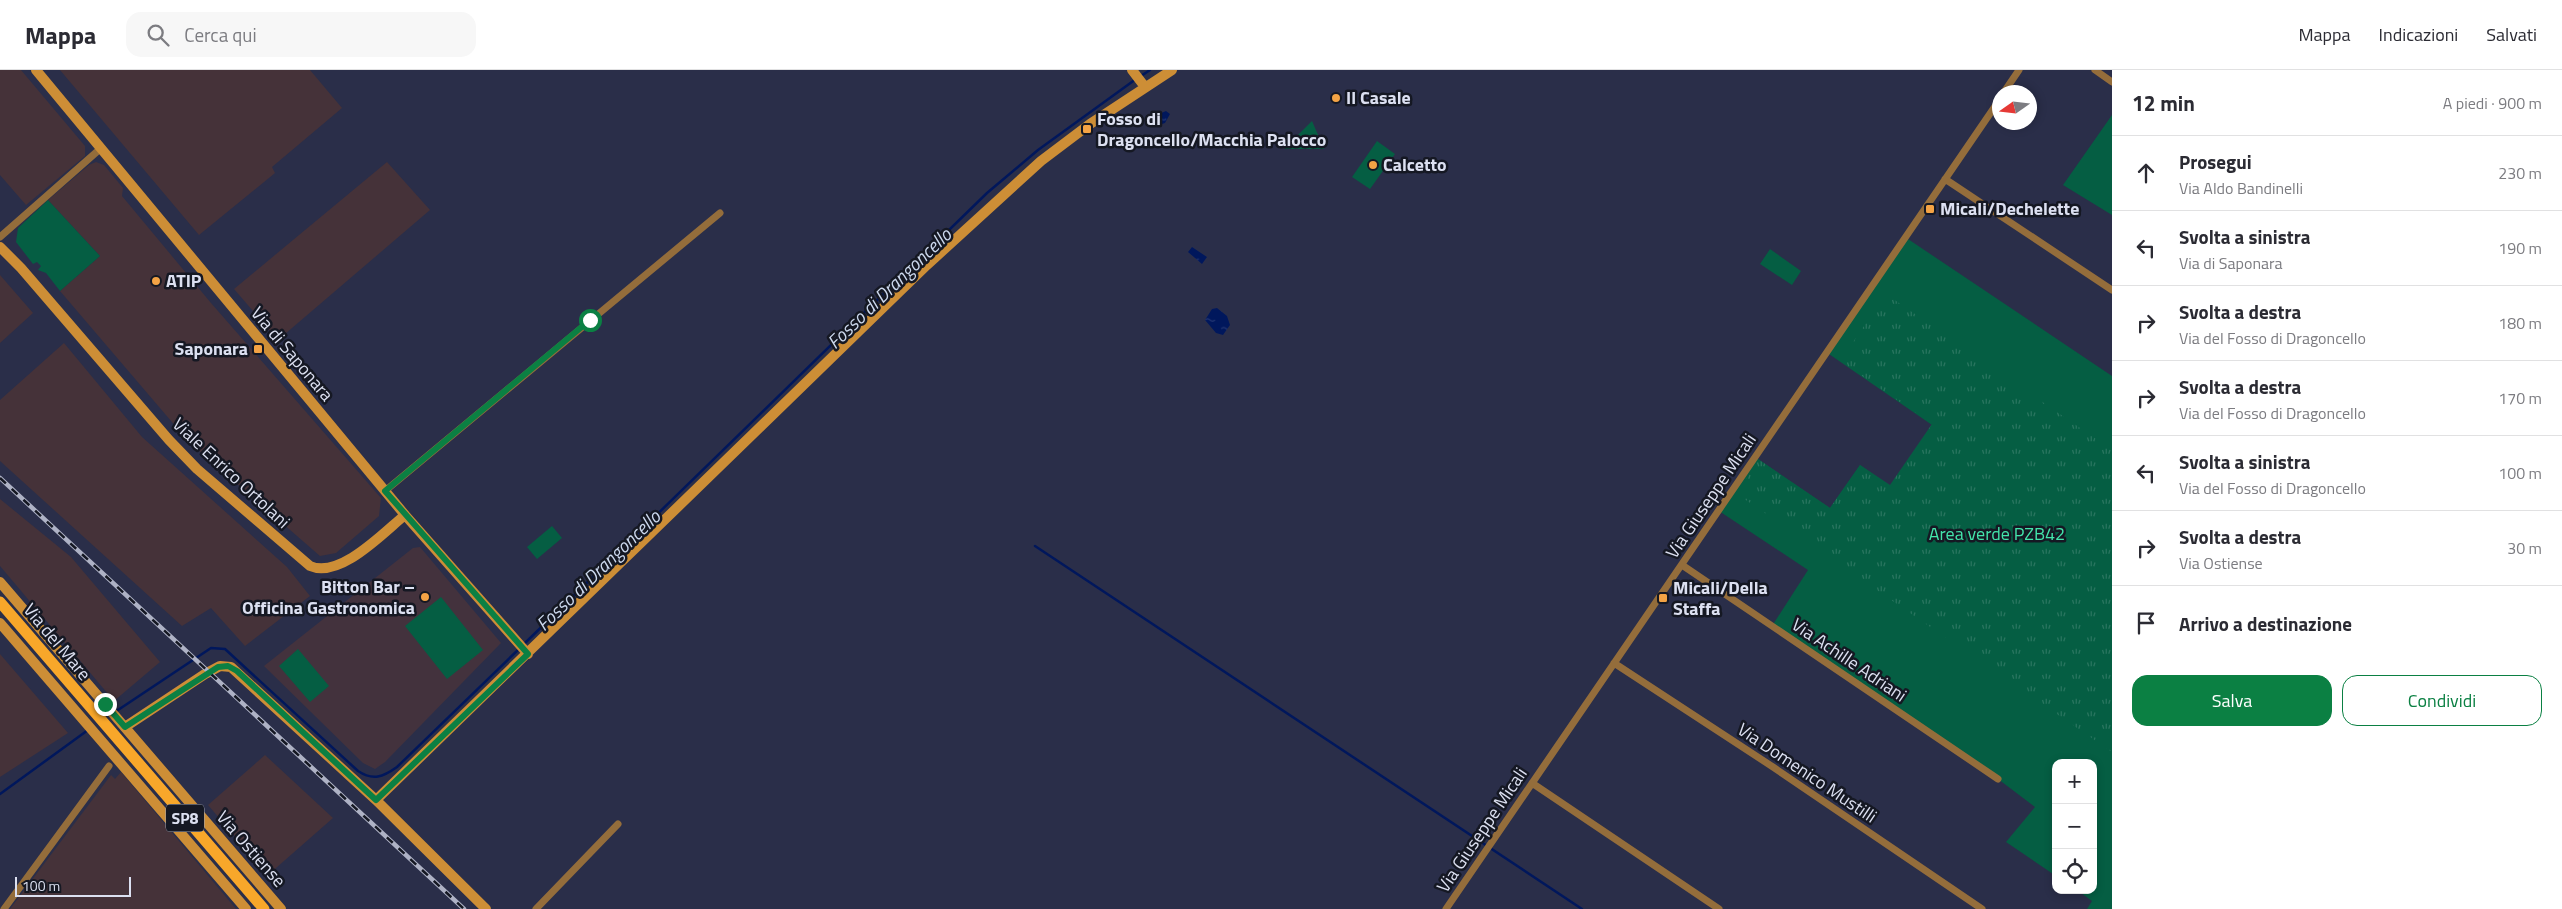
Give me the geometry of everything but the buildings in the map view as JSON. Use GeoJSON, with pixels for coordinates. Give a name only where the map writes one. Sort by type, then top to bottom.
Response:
{"type":"FeatureCollection","features":[{"type":"Feature","properties":{"kind":"main road","name":"Via del Mare"},"geometry":{"type":"LineString","coordinates":[[0,602],[264,909]]}},
{"type":"Feature","properties":{"kind":"street","name":"Via di Saponara"},"geometry":{"type":"LineString","coordinates":[[36,70],[405,515],[526,653]]}},
{"type":"Feature","properties":{"kind":"street"},"geometry":{"type":"LineString","coordinates":[[376,800],[934,259],[1041,161],[1090,124],[1138,78],[1172,70]]}},
{"type":"Feature","properties":{"kind":"street"},"geometry":{"type":"LineString","coordinates":[[2009,85],[2019,70]]}},
{"type":"Feature","properties":{"kind":"street"},"geometry":{"type":"LineString","coordinates":[[2095,70],[2112,82]]}},
{"type":"Feature","properties":{"kind":"street","name":"Via Giuseppe Micali"},"geometry":{"type":"LineString","coordinates":[[1446,909],[1992,111]]}},
{"type":"Feature","properties":{"kind":"street"},"geometry":{"type":"LineString","coordinates":[[0,237],[100,149]]}},
{"type":"Feature","properties":{"kind":"street"},"geometry":{"type":"LineString","coordinates":[[1945,179],[2112,290]]}},
{"type":"Feature","properties":{"kind":"street"},"geometry":{"type":"LineString","coordinates":[[385,491],[720,213]]}},
{"type":"Feature","properties":{"kind":"street","name":"Viale Enrico Ortolani"},"geometry":{"type":"LineString","coordinates":[[0,247],[21,268],[169,440],[197,469],[310,566],[321,569],[341,564],[405,515]]}},
{"type":"Feature","properties":{"kind":"street","name":"Via Achille Adriani"},"geometry":{"type":"LineString","coordinates":[[1682,565],[1998,779]]}},
{"type":"Feature","properties":{"kind":"street","name":"Via Ostiense"},"geometry":{"type":"LineString","coordinates":[[0,582],[281,909]]}},
{"type":"Feature","properties":{"kind":"street"},"geometry":{"type":"LineString","coordinates":[[0,623],[246,909]]}},
{"type":"Feature","properties":{"kind":"street","name":"Via Domenico Mustilli"},"geometry":{"type":"LineString","coordinates":[[1614,663],[1773,767],[1982,909]]}},
{"type":"Feature","properties":{"kind":"street"},"geometry":{"type":"LineString","coordinates":[[125,727],[200,676],[218,667],[228,666],[237,671],[376,800],[486,909]]}},
{"type":"Feature","properties":{"kind":"street"},"geometry":{"type":"LineString","coordinates":[[4,909],[109,766]]}},
{"type":"Feature","properties":{"kind":"street"},"geometry":{"type":"LineString","coordinates":[[1532,783],[1719,909]]}},
{"type":"Feature","properties":{"kind":"street"},"geometry":{"type":"LineString","coordinates":[[536,909],[618,824]]}},
{"type":"Feature","properties":{"kind":"shaded area"},"geometry":{"type":"Polygon","coordinates":[[[0,70],[21,70],[85,146],[85,156],[26,205],[0,175],[0,70]]]}},
{"type":"Feature","properties":{"kind":"shaded area"},"geometry":{"type":"Polygon","coordinates":[[[60,70],[310,70],[342,108],[272,167],[275,173],[199,235],[60,70]]]}},
{"type":"Feature","properties":{"kind":"shaded area"},"geometry":{"type":"Polygon","coordinates":[[[96,162],[104,165],[123,188],[122,196],[211,303],[381,498],[379,516],[336,553],[320,556],[189,442],[60,291],[100,256],[48,200],[89,165],[96,162]]]}},
{"type":"Feature","properties":{"kind":"shaded area"},"geometry":{"type":"Polygon","coordinates":[[[387,162],[430,210],[278,340],[234,289],[387,162]]]}},
{"type":"Feature","properties":{"kind":"shaded area"},"geometry":{"type":"Polygon","coordinates":[[[0,275],[33,313],[0,343],[0,275]]]}},
{"type":"Feature","properties":{"kind":"shaded area"},"geometry":{"type":"Polygon","coordinates":[[[64,343],[142,437],[287,567],[310,596],[245,646],[211,608],[182,626],[0,461],[0,400],[64,343]]]}},
{"type":"Feature","properties":{"kind":"shaded area"},"geometry":{"type":"Polygon","coordinates":[[[0,499],[71,557],[160,662],[114,701],[0,566],[0,499]]]}},
{"type":"Feature","properties":{"kind":"shaded area"},"geometry":{"type":"Polygon","coordinates":[[[420,547],[501,643],[385,762],[375,769],[363,763],[264,666],[413,548],[420,547]]]}},
{"type":"Feature","properties":{"kind":"shaded area"},"geometry":{"type":"Polygon","coordinates":[[[0,654],[68,733],[0,777],[0,654]]]}},
{"type":"Feature","properties":{"kind":"shaded area"},"geometry":{"type":"Polygon","coordinates":[[[265,755],[333,818],[268,875],[208,805],[265,755]]]}},
{"type":"Feature","properties":{"kind":"shaded area"},"geometry":{"type":"Polygon","coordinates":[[[121,772],[236,909],[10,909],[111,775],[115,779],[121,772]]]}},
{"type":"Feature","properties":{"kind":"green space"},"geometry":{"type":"Polygon","coordinates":[[[2112,115],[2112,215],[2063,185],[2112,115]]]}},
{"type":"Feature","properties":{"kind":"green space"},"geometry":{"type":"Polygon","coordinates":[[[1312,121],[1324,149],[1285,149],[1285,148],[1312,121]]]}},
{"type":"Feature","properties":{"kind":"green space","name":"Calcetto"},"geometry":{"type":"Polygon","coordinates":[[[1377,141],[1395,154],[1370,189],[1352,177],[1377,141]]]}},
{"type":"Feature","properties":{"kind":"green space"},"geometry":{"type":"Polygon","coordinates":[[[48,200],[100,256],[60,291],[46,273],[38,270],[41,266],[37,262],[33,264],[16,242],[18,228],[48,200]]]}},
{"type":"Feature","properties":{"kind":"green space"},"geometry":{"type":"Polygon","coordinates":[[[1905,237],[2112,376],[2112,909],[2087,909],[2092,901],[2082,894],[2097,894],[2097,759],[2052,759],[2052,873],[2006,842],[2035,807],[1998,779],[1772,626],[1808,570],[1719,511],[1755,457],[1830,508],[1860,465],[1890,486],[1932,425],[1826,352],[1905,237]]]}},
{"type":"Feature","properties":{"kind":"green space"},"geometry":{"type":"Polygon","coordinates":[[[1770,249],[1801,271],[1792,285],[1760,264],[1770,249]]]}},
{"type":"Feature","properties":{"kind":"green space","name":"Area verde PZB42"},"geometry":{"type":"Polygon","coordinates":[[[1886,294],[2112,450],[2112,752],[1740,496],[1755,457],[1830,508],[1860,465],[1890,485],[1932,424],[1840,361],[1886,294]]]}},
{"type":"Feature","properties":{"kind":"green space"},"geometry":{"type":"Polygon","coordinates":[[[552,526],[562,538],[537,559],[527,547],[552,526]]]}},
{"type":"Feature","properties":{"kind":"green space"},"geometry":{"type":"Polygon","coordinates":[[[441,597],[483,650],[447,679],[405,626],[441,597]]]}},
{"type":"Feature","properties":{"kind":"green space"},"geometry":{"type":"Polygon","coordinates":[[[298,649],[329,686],[310,702],[279,666],[298,649]]]}},
{"type":"Feature","properties":{"kind":"water"},"geometry":{"type":"Polygon","coordinates":[[[1166,111],[1170,114],[1165,123],[1159,125],[1153,121],[1152,117],[1166,111]]]}},
{"type":"Feature","properties":{"kind":"water"},"geometry":{"type":"Polygon","coordinates":[[[1192,247],[1207,257],[1202,264],[1188,252],[1192,247]]]}},
{"type":"Feature","properties":{"kind":"water"},"geometry":{"type":"Polygon","coordinates":[[[1217,308],[1227,316],[1230,325],[1223,335],[1216,333],[1205,320],[1212,309],[1217,308]]]}},
{"type":"Feature","properties":{"kind":"waterway","name":"Fosso di Drangoncello"},"geometry":{"type":"LineString","coordinates":[[1141,76],[1150,70]]}},
{"type":"Feature","properties":{"kind":"waterway","name":"Fosso di Drangoncello"},"geometry":{"type":"LineString","coordinates":[[524,644],[987,193],[1038,150],[1136,79]]}},
{"type":"Feature","properties":{"kind":"waterway"},"geometry":{"type":"LineString","coordinates":[[1035,546],[1582,909]]}},
{"type":"Feature","properties":{"kind":"waterway","name":"Fosso di Drangoncello"},"geometry":{"type":"LineString","coordinates":[[115,712],[211,648],[225,649],[358,771],[373,777],[387,773],[397,767],[520,648]]}},
{"type":"Feature","properties":{"kind":"waterway","name":"Fosso di Drangoncello"},"geometry":{"type":"LineString","coordinates":[[0,794],[88,730]]}},
{"type":"Feature","properties":{"kind":"railway"},"geometry":{"type":"LineString","coordinates":[[0,478],[464,909]]}},
{"type":"Feature","properties":{"kind":"place","name":"Il Casale"},"geometry":{"type":"Point","coordinates":[1336,98]}},
{"type":"Feature","properties":{"kind":"place","name":"Fosso di Dragoncello/Macchia Palocco"},"geometry":{"type":"Point","coordinates":[1087,129]}},
{"type":"Feature","properties":{"kind":"place","name":"Calcetto"},"geometry":{"type":"Point","coordinates":[1373,165]}},
{"type":"Feature","properties":{"kind":"place","name":"Micali/Dechelette"},"geometry":{"type":"Point","coordinates":[1930,209]}},
{"type":"Feature","properties":{"kind":"place","name":"ATIP"},"geometry":{"type":"Point","coordinates":[156,281]}},
{"type":"Feature","properties":{"kind":"place","name":"Saponara"},"geometry":{"type":"Point","coordinates":[258,349]}},
{"type":"Feature","properties":{"kind":"place","name":"Bitton Bar – Officina Gastronomica"},"geometry":{"type":"Point","coordinates":[425,597]}},
{"type":"Feature","properties":{"kind":"place","name":"Micali/Della Staffa"},"geometry":{"type":"Point","coordinates":[1663,598]}},
{"type":"Feature","properties":{"kind":"route"},"geometry":{"type":"LineString","coordinates":[[105,704],[125,727],[163,703],[200,676],[218,667],[228,666],[237,671],[376,800],[528,654],[512,639],[385,491],[590,320]]}}]}
